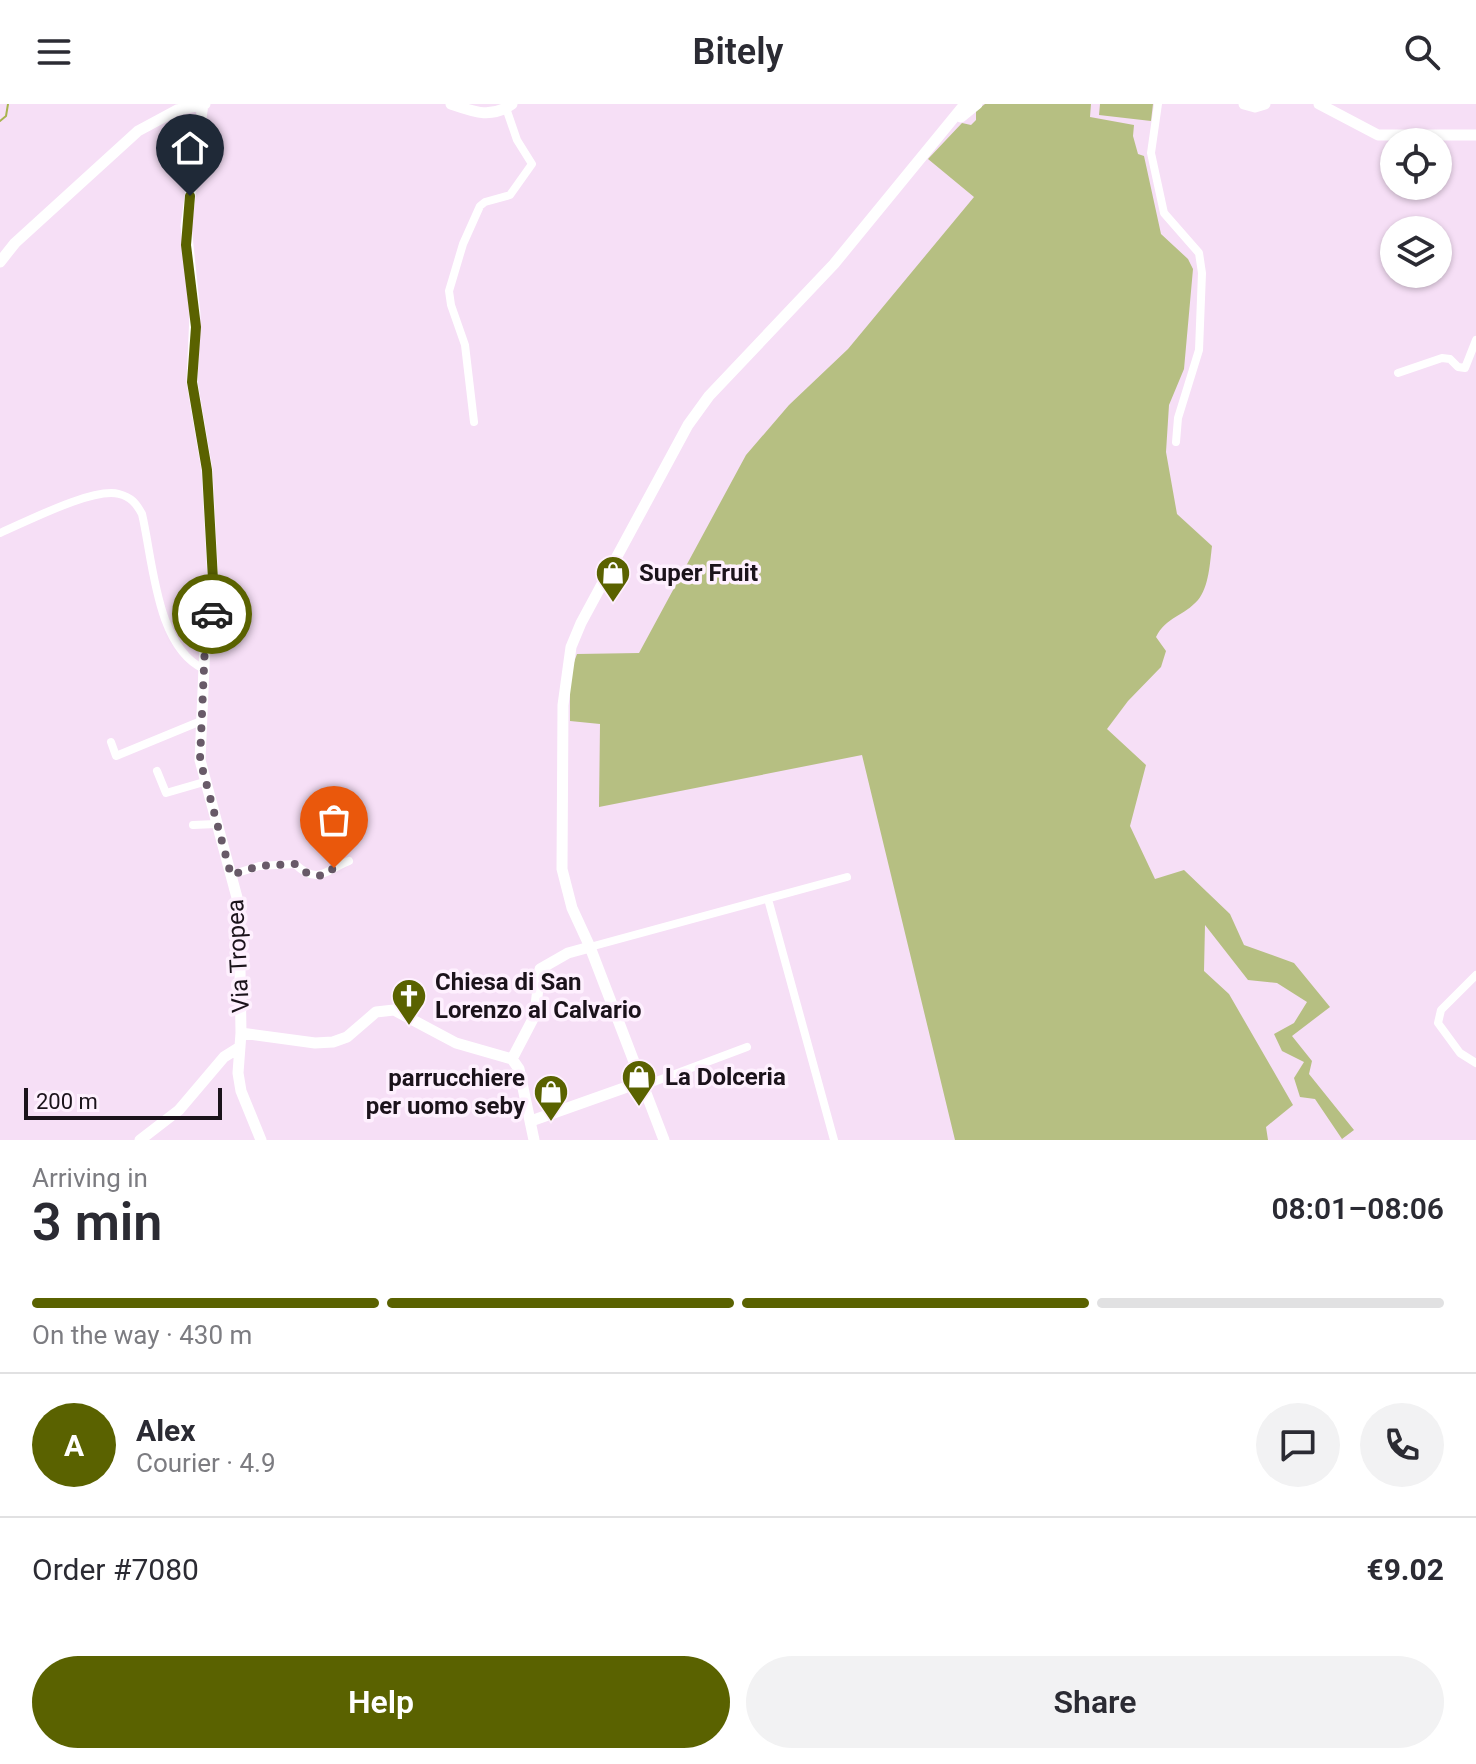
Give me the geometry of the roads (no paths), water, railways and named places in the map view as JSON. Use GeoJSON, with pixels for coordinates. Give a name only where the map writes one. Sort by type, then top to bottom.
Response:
{"type":"FeatureCollection","features":[{"type":"Feature","properties":{"kind":"street"},"geometry":{"type":"LineString","coordinates":[[0,262],[15,243],[138,131],[175,107],[204,104]]}},
{"type":"Feature","properties":{"kind":"street","name":"Via Tropea"},"geometry":{"type":"LineString","coordinates":[[204,104],[186,236],[195,314],[192,382],[207,470],[214,598],[205,644],[200,760],[239,905],[239,1084],[261,1140]]}},
{"type":"Feature","properties":{"kind":"street"},"geometry":{"type":"LineString","coordinates":[[451,104],[483,114],[493,114],[509,106],[517,140],[532,164],[510,195],[480,206],[463,244],[449,291],[465,345],[474,422]]}},
{"type":"Feature","properties":{"kind":"street"},"geometry":{"type":"LineString","coordinates":[[664,1140],[572,908],[562,869],[563,705],[571,647],[688,425],[709,396],[834,264],[965,104]]}},
{"type":"Feature","properties":{"kind":"street"},"geometry":{"type":"LineString","coordinates":[[932,145],[977,104]]}},
{"type":"Feature","properties":{"kind":"street"},"geometry":{"type":"LineString","coordinates":[[1158,104],[1151,153],[1164,213],[1199,253],[1202,273],[1199,350],[1183,397],[1176,442]]}},
{"type":"Feature","properties":{"kind":"street"},"geometry":{"type":"LineString","coordinates":[[1244,104],[1255,107],[1265,104]]}},
{"type":"Feature","properties":{"kind":"street"},"geometry":{"type":"LineString","coordinates":[[1319,104],[1378,135],[1476,135]]}},
{"type":"Feature","properties":{"kind":"street"},"geometry":{"type":"LineString","coordinates":[[1398,373],[1447,358],[1458,367],[1465,368],[1476,340]]}},
{"type":"Feature","properties":{"kind":"street"},"geometry":{"type":"LineString","coordinates":[[0,533],[95,494],[118,493],[133,500],[142,514],[169,633],[189,659],[204,669]]}},
{"type":"Feature","properties":{"kind":"street"},"geometry":{"type":"LineString","coordinates":[[111,742],[116,756],[201,721]]}},
{"type":"Feature","properties":{"kind":"street"},"geometry":{"type":"LineString","coordinates":[[157,771],[166,793],[204,782]]}},
{"type":"Feature","properties":{"kind":"street"},"geometry":{"type":"LineString","coordinates":[[193,825],[216,824]]}},
{"type":"Feature","properties":{"kind":"street"},"geometry":{"type":"LineString","coordinates":[[231,875],[259,866],[295,864],[308,874],[323,876],[349,861]]}},
{"type":"Feature","properties":{"kind":"street"},"geometry":{"type":"LineString","coordinates":[[514,1057],[535,1015],[540,969],[568,953],[847,877]]}},
{"type":"Feature","properties":{"kind":"street"},"geometry":{"type":"LineString","coordinates":[[768,899],[834,1140]]}},
{"type":"Feature","properties":{"kind":"street"},"geometry":{"type":"LineString","coordinates":[[1476,975],[1441,1010],[1438,1023],[1460,1053],[1476,1063]]}},
{"type":"Feature","properties":{"kind":"street"},"geometry":{"type":"LineString","coordinates":[[241,1033],[315,1043],[333,1042],[347,1037],[376,1012],[388,1009],[402,1013],[456,1043],[514,1057],[523,1067],[534,1140]]}},
{"type":"Feature","properties":{"kind":"street"},"geometry":{"type":"LineString","coordinates":[[140,1140],[179,1110],[224,1057],[240,1047]]}},
{"type":"Feature","properties":{"kind":"street"},"geometry":{"type":"LineString","coordinates":[[531,1121],[747,1047]]}},
{"type":"Feature","properties":{"kind":"waterway"},"geometry":{"type":"LineString","coordinates":[[0,121],[6,116],[8,104]]}},
{"type":"Feature","properties":{"kind":"place","name":"Super Fruit"},"geometry":{"type":"Point","coordinates":[613,604]}},
{"type":"Feature","properties":{"kind":"place","name":"Chiesa di San Lorenzo al Calvario"},"geometry":{"type":"Point","coordinates":[409,1027]}},
{"type":"Feature","properties":{"kind":"place","name":"La Dolceria"},"geometry":{"type":"Point","coordinates":[639,1108]}},
{"type":"Feature","properties":{"kind":"place","name":"parrucchiere per uomo seby"},"geometry":{"type":"Point","coordinates":[551,1123]}}]}
